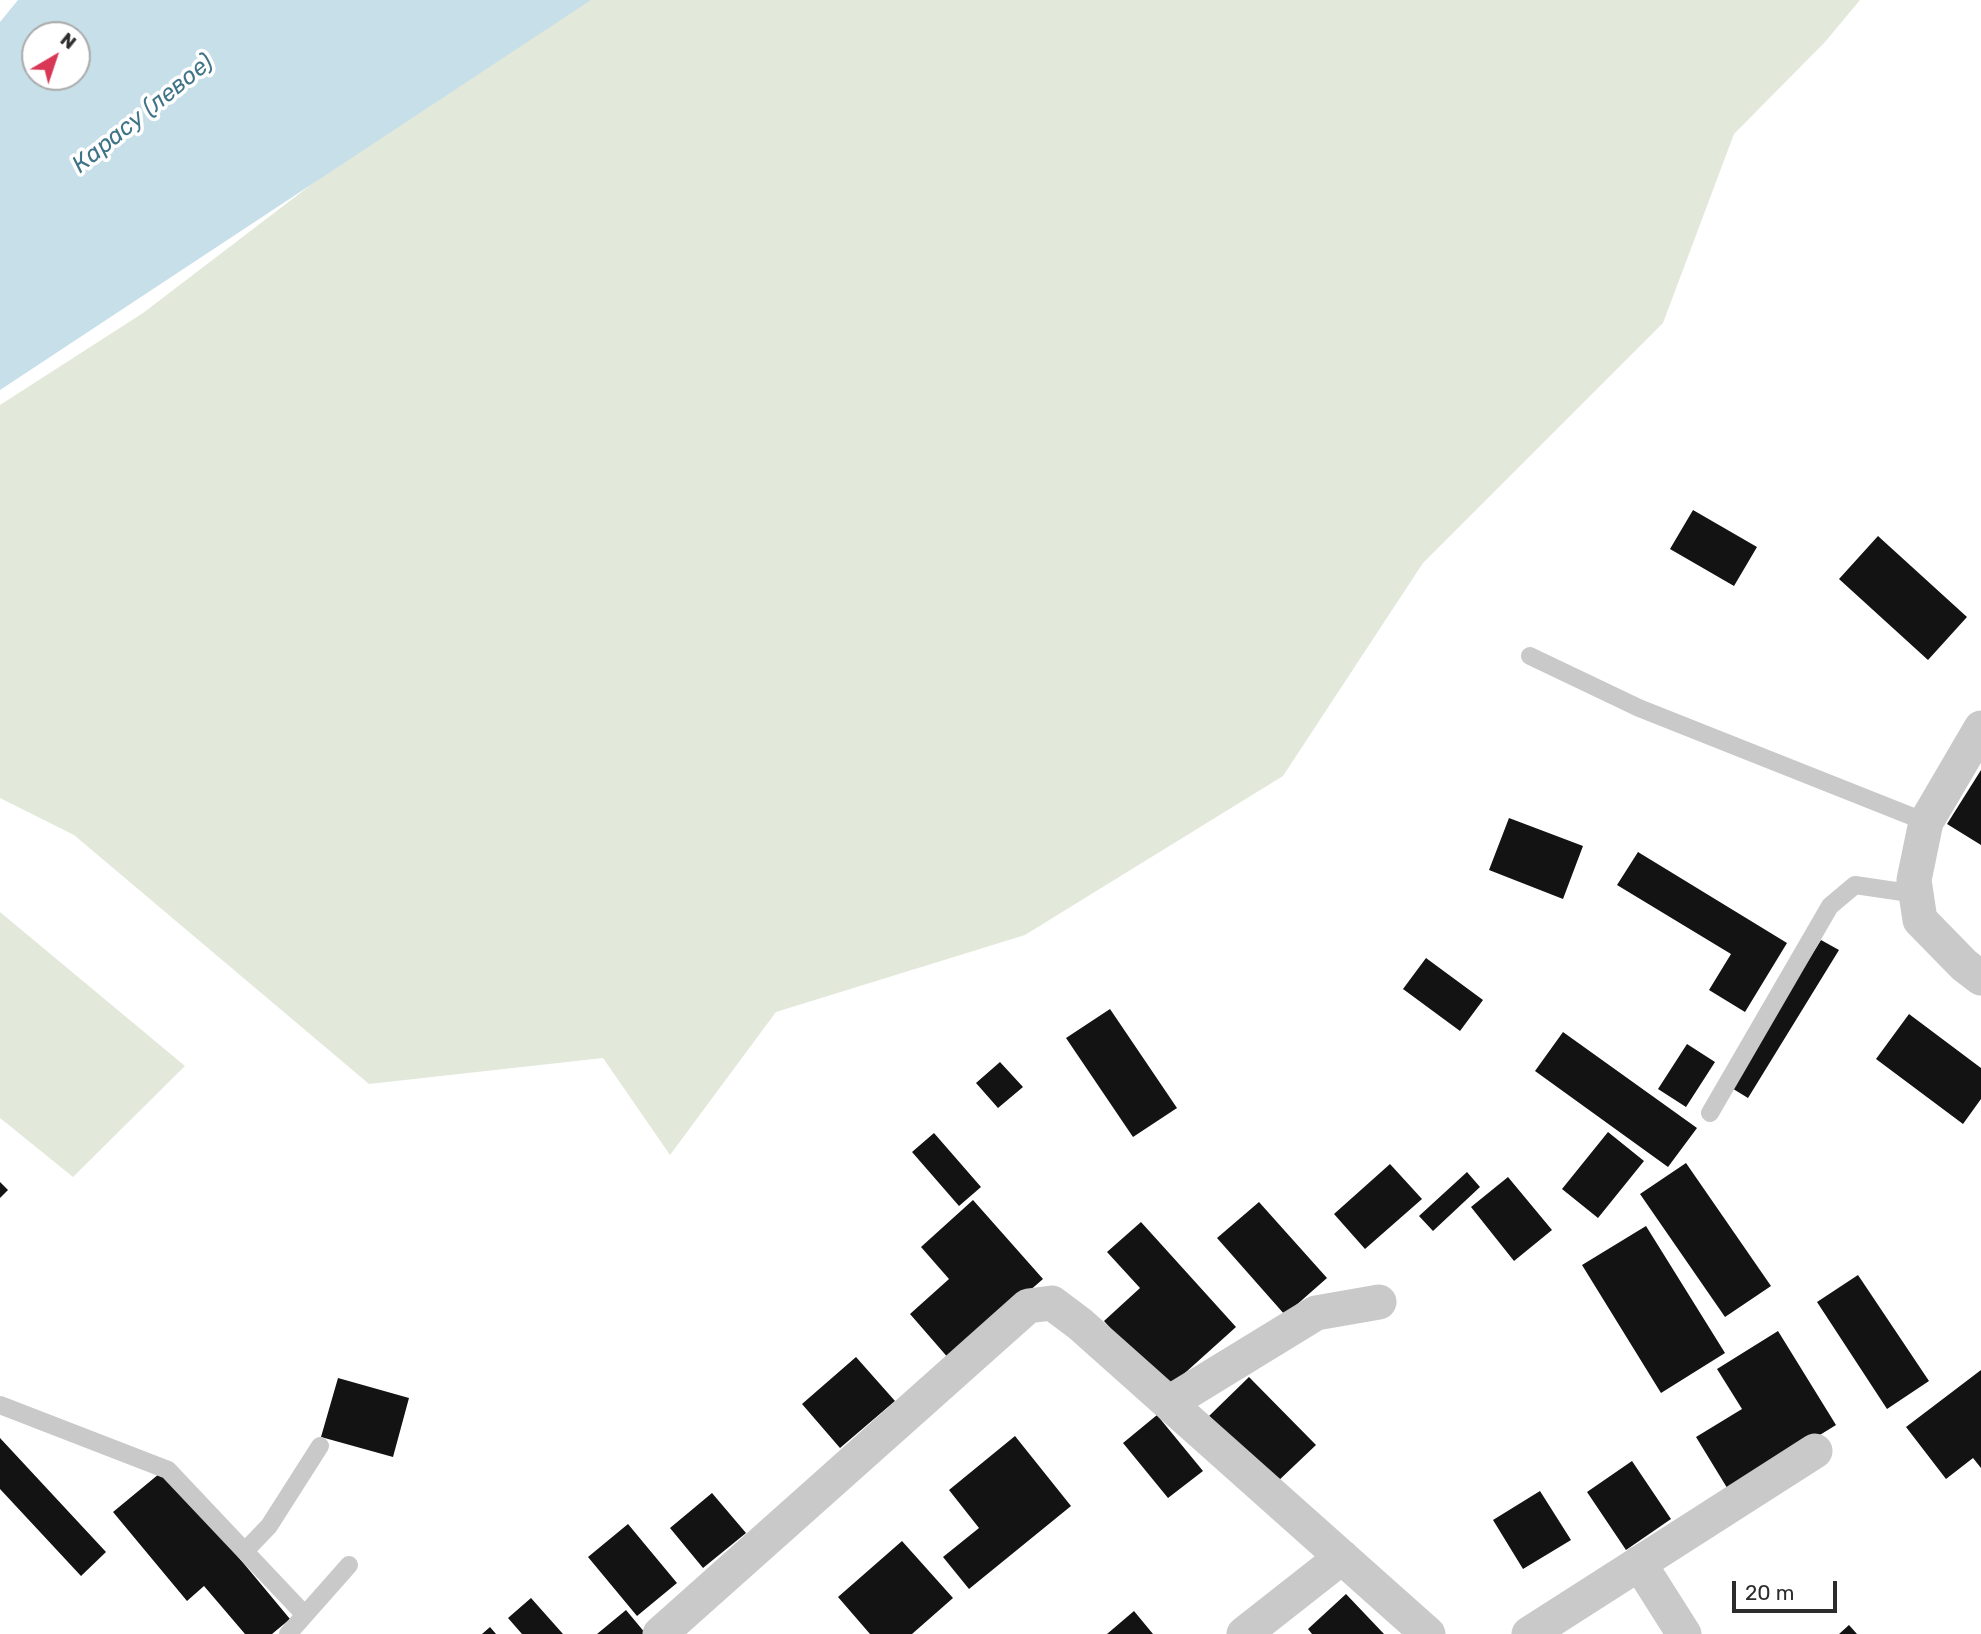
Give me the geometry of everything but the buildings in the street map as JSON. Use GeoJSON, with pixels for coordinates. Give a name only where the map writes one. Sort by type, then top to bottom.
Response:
{"type":"FeatureCollection","features":[{"type":"Feature","properties":{"kind":"street"},"geometry":{"type":"LineString","coordinates":[[1981,729],[1926,822],[1914,880],[1920,920],[1964,965],[1981,978]]}},
{"type":"Feature","properties":{"kind":"street"},"geometry":{"type":"LineString","coordinates":[[1168,1402],[1316,1313],[1379,1302]]}},
{"type":"Feature","properties":{"kind":"street"},"geometry":{"type":"LineString","coordinates":[[660,1634],[1028,1306],[1052,1303],[1080,1324],[1428,1634]]}},
{"type":"Feature","properties":{"kind":"street"},"geometry":{"type":"LineString","coordinates":[[1529,1634],[1815,1451]]}},
{"type":"Feature","properties":{"kind":"street"},"geometry":{"type":"LineString","coordinates":[[1244,1634],[1342,1557]]}},
{"type":"Feature","properties":{"kind":"street"},"geometry":{"type":"LineString","coordinates":[[1639,1563],[1684,1634]]}},
{"type":"Feature","properties":{"kind":"lane"},"geometry":{"type":"LineString","coordinates":[[1530,656],[1639,708],[1926,822]]}},
{"type":"Feature","properties":{"kind":"lane"},"geometry":{"type":"LineString","coordinates":[[1710,1113],[1830,906],[1855,885],[1916,894]]}},
{"type":"Feature","properties":{"kind":"lane"},"geometry":{"type":"LineString","coordinates":[[0,1405],[168,1470],[305,1615]]}},
{"type":"Feature","properties":{"kind":"lane"},"geometry":{"type":"LineString","coordinates":[[245,1551],[269,1526],[320,1446]]}},
{"type":"Feature","properties":{"kind":"lane"},"geometry":{"type":"LineString","coordinates":[[288,1634],[349,1565]]}},
{"type":"Feature","properties":{"kind":"green space"},"geometry":{"type":"Polygon","coordinates":[[[553,0],[1860,0],[1825,42],[1734,134],[1663,323],[1423,563],[1283,776],[1025,935],[776,1012],[670,1155],[603,1058],[369,1084],[74,835],[0,798],[0,405],[143,313],[553,0]]]}},
{"type":"Feature","properties":{"kind":"green space"},"geometry":{"type":"Polygon","coordinates":[[[0,912],[185,1066],[73,1177],[0,1118],[0,912]]]}},
{"type":"Feature","properties":{"kind":"water","name":"Карасу (левое)"},"geometry":{"type":"Polygon","coordinates":[[[18,0],[591,0],[0,390],[0,22],[18,0]]]}}]}
